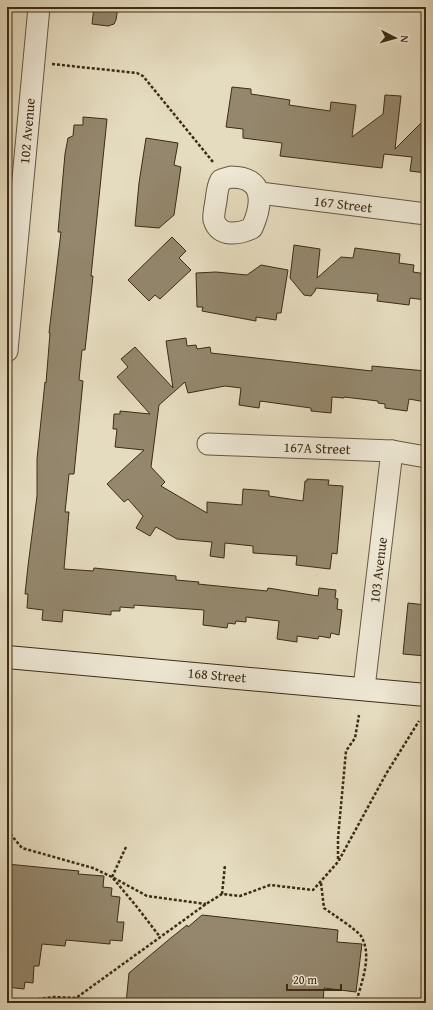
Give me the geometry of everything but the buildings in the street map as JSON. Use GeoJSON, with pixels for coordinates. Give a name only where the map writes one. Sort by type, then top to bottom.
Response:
{"type":"FeatureCollection","features":[{"type":"Feature","properties":{"kind":"street","name":"102 Avenue"},"geometry":{"type":"LineString","coordinates":[[7,351],[39,7]]}},
{"type":"Feature","properties":{"kind":"street"},"geometry":{"type":"LineString","coordinates":[[240,177],[249,180],[257,186],[260,194],[256,221],[252,228],[235,234],[218,228],[214,219],[218,186],[221,180],[240,177]]}},
{"type":"Feature","properties":{"kind":"street","name":"167 Street"},"geometry":{"type":"LineString","coordinates":[[260,194],[426,214]]}},
{"type":"Feature","properties":{"kind":"street","name":"167A Street"},"geometry":{"type":"LineString","coordinates":[[208,444],[392,451],[426,457]]}},
{"type":"Feature","properties":{"kind":"street","name":"103 Avenue"},"geometry":{"type":"LineString","coordinates":[[364,688],[392,451]]}},
{"type":"Feature","properties":{"kind":"street","name":"168 Street"},"geometry":{"type":"LineString","coordinates":[[7,657],[364,688],[426,695]]}},
{"type":"Feature","properties":{"kind":"path"},"geometry":{"type":"LineString","coordinates":[[34,62],[137,74],[143,76],[226,178]]}},
{"type":"Feature","properties":{"kind":"path"},"geometry":{"type":"LineString","coordinates":[[338,862],[338,838],[346,751],[355,738],[359,715]]}},
{"type":"Feature","properties":{"kind":"path"},"geometry":{"type":"LineString","coordinates":[[8,1003],[54,997],[76,998],[222,894],[240,896],[270,885],[313,890],[338,862],[386,774],[419,721]]}},
{"type":"Feature","properties":{"kind":"path"},"geometry":{"type":"LineString","coordinates":[[7,830],[22,848],[93,868],[147,896],[206,904]]}},
{"type":"Feature","properties":{"kind":"path"},"geometry":{"type":"LineString","coordinates":[[112,877],[126,847]]}},
{"type":"Feature","properties":{"kind":"path"},"geometry":{"type":"LineString","coordinates":[[222,894],[225,865]]}},
{"type":"Feature","properties":{"kind":"path"},"geometry":{"type":"LineString","coordinates":[[112,877],[137,906],[160,938]]}},
{"type":"Feature","properties":{"kind":"path"},"geometry":{"type":"LineString","coordinates":[[321,882],[324,908],[360,935],[364,945],[365,968],[356,1003]]}},
{"type":"Feature","properties":{"kind":"path"},"geometry":{"type":"LineString","coordinates":[[76,998],[80,1003]]}},
{"type":"Feature","properties":{"kind":"path"},"geometry":{"type":"LineString","coordinates":[[325,1001],[338,1003]]}}]}
